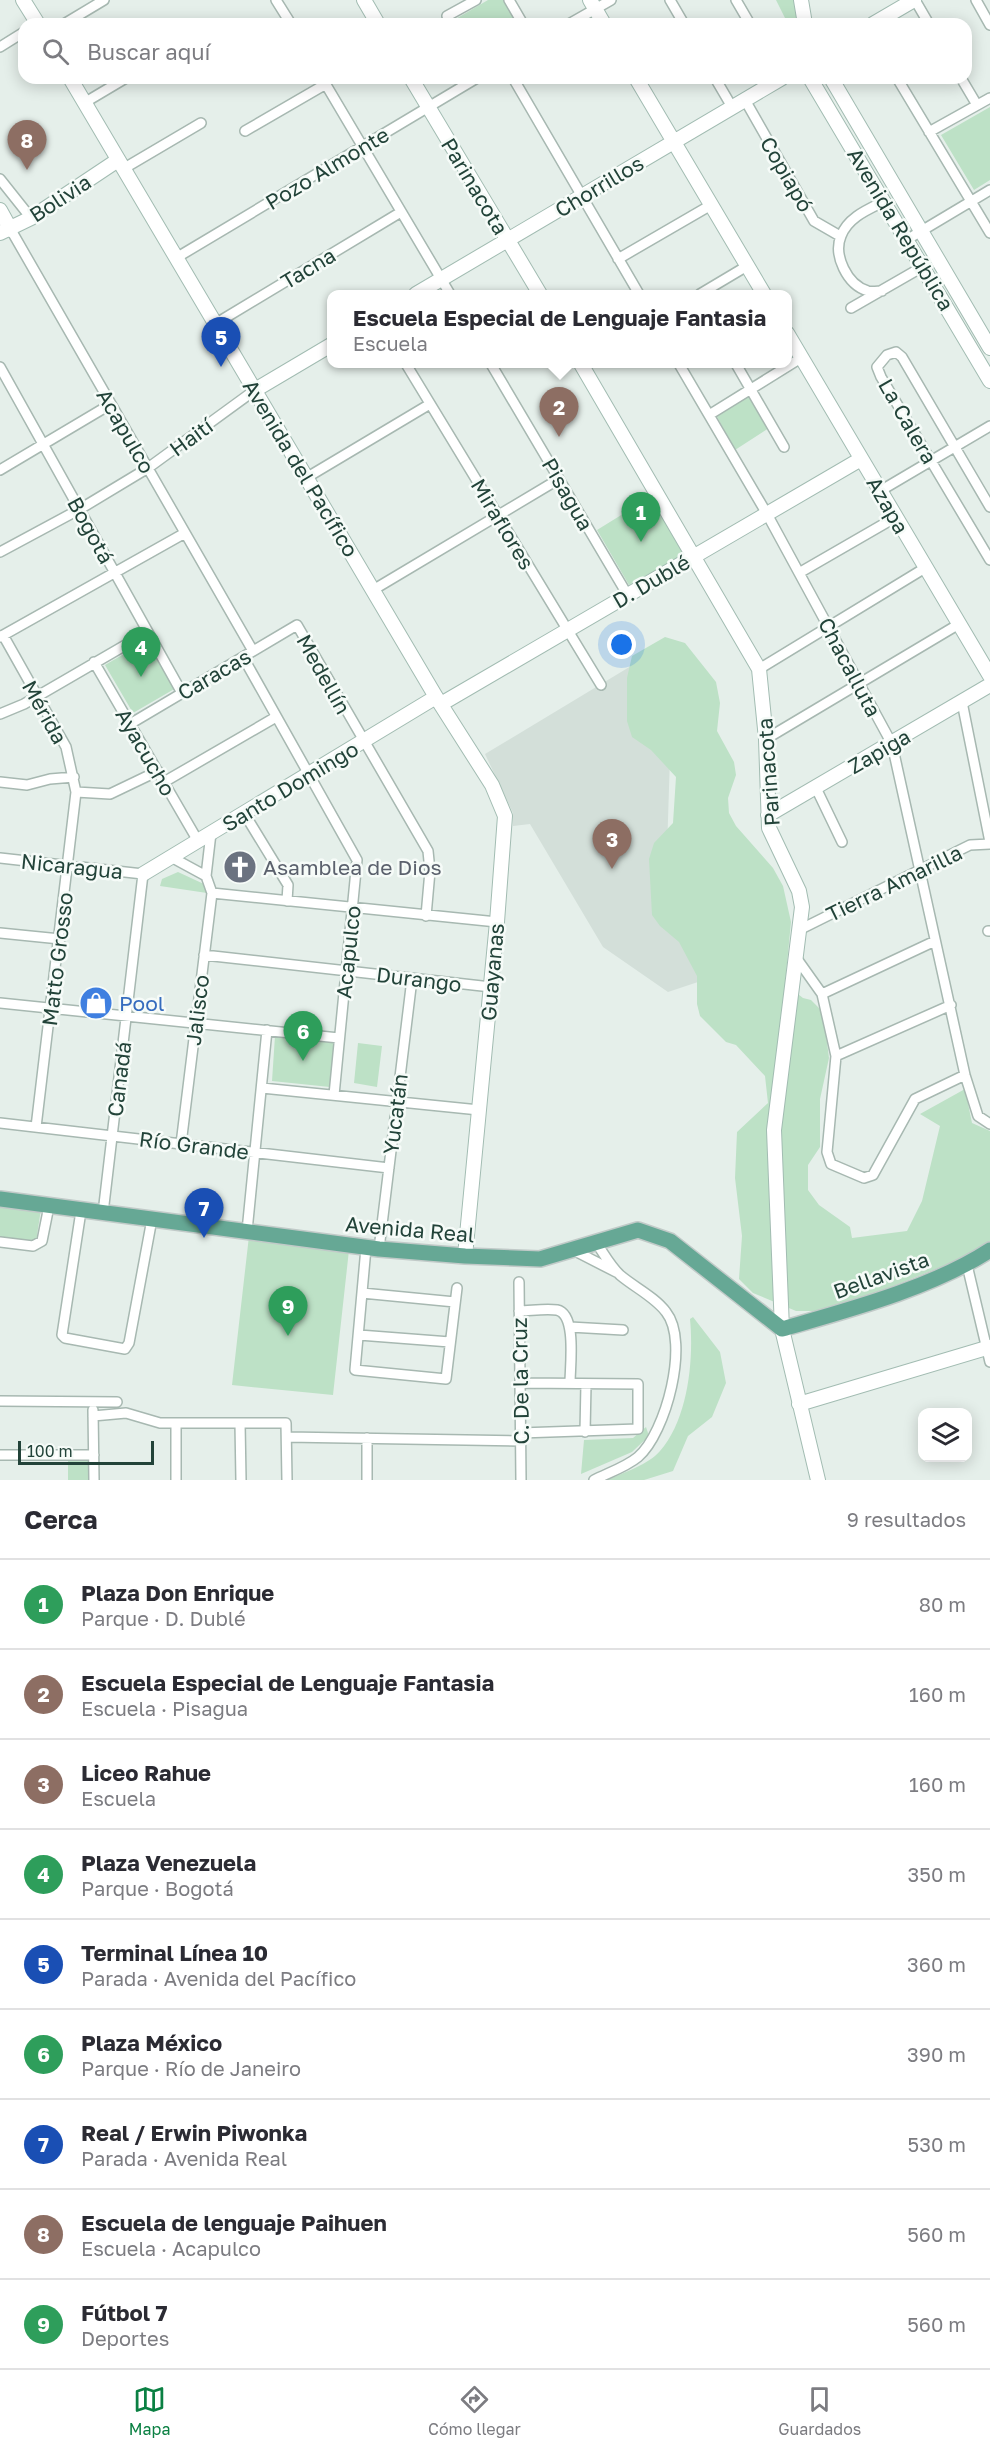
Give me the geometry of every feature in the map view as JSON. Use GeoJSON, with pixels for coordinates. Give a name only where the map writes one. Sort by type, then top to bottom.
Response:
{"type":"FeatureCollection","features":[{"type":"Feature","properties":{"kind":"main road","name":"Avenida Real"},"geometry":{"type":"LineString","coordinates":[[0,1199],[373,1249],[465,1256],[540,1259],[638,1230],[670,1241],[782,1329]]}},
{"type":"Feature","properties":{"kind":"main road","name":"Bellavista"},"geometry":{"type":"LineString","coordinates":[[782,1329],[832,1315],[966,1265],[990,1250]]}},
{"type":"Feature","properties":{"kind":"street"},"geometry":{"type":"LineString","coordinates":[[23,0],[34,18]]}},
{"type":"Feature","properties":{"kind":"street"},"geometry":{"type":"LineString","coordinates":[[74,18],[104,0]]}},
{"type":"Feature","properties":{"kind":"street"},"geometry":{"type":"LineString","coordinates":[[276,0],[285,18]]}},
{"type":"Feature","properties":{"kind":"street"},"geometry":{"type":"LineString","coordinates":[[364,0],[374,18]]}},
{"type":"Feature","properties":{"kind":"street"},"geometry":{"type":"LineString","coordinates":[[447,16],[476,0]]}},
{"type":"Feature","properties":{"kind":"street"},"geometry":{"type":"LineString","coordinates":[[509,0],[519,18]]}},
{"type":"Feature","properties":{"kind":"street"},"geometry":{"type":"LineString","coordinates":[[577,18],[593,5],[611,0]]}},
{"type":"Feature","properties":{"kind":"street"},"geometry":{"type":"LineString","coordinates":[[670,0],[680,18]]}},
{"type":"Feature","properties":{"kind":"street"},"geometry":{"type":"LineString","coordinates":[[736,0],[746,18]]}},
{"type":"Feature","properties":{"kind":"street"},"geometry":{"type":"LineString","coordinates":[[801,0],[804,18]]}},
{"type":"Feature","properties":{"kind":"street"},"geometry":{"type":"LineString","coordinates":[[884,18],[915,0],[926,18]]}},
{"type":"Feature","properties":{"kind":"street"},"geometry":{"type":"LineString","coordinates":[[976,0],[990,25]]}},
{"type":"Feature","properties":{"kind":"street"},"geometry":{"type":"LineString","coordinates":[[593,5],[601,18]]}},
{"type":"Feature","properties":{"kind":"street"},"geometry":{"type":"LineString","coordinates":[[0,47],[18,36]]}},
{"type":"Feature","properties":{"kind":"street","name":"Avenida del Pacífico"},"geometry":{"type":"LineString","coordinates":[[73,84],[438,700]]}},
{"type":"Feature","properties":{"kind":"street"},"geometry":{"type":"LineString","coordinates":[[84,103],[116,84]]}},
{"type":"Feature","properties":{"kind":"street"},"geometry":{"type":"LineString","coordinates":[[245,131],[319,84]]}},
{"type":"Feature","properties":{"kind":"street"},"geometry":{"type":"LineString","coordinates":[[326,84],[447,290]]}},
{"type":"Feature","properties":{"kind":"street","name":"Parinacota"},"geometry":{"type":"LineString","coordinates":[[414,84],[538,290]]}},
{"type":"Feature","properties":{"kind":"street","name":"Pozo Almonte"},"geometry":{"type":"LineString","coordinates":[[176,258],[467,84]]}},
{"type":"Feature","properties":{"kind":"street"},"geometry":{"type":"LineString","coordinates":[[517,84],[637,290]]}},
{"type":"Feature","properties":{"kind":"street"},"geometry":{"type":"LineString","coordinates":[[640,84],[762,290]]}},
{"type":"Feature","properties":{"kind":"street","name":"Copiapó"},"geometry":{"type":"LineString","coordinates":[[720,84],[738,104],[814,221],[840,237]]}},
{"type":"Feature","properties":{"kind":"street","name":"Chorrillos"},"geometry":{"type":"LineString","coordinates":[[423,290],[771,84]]}},
{"type":"Feature","properties":{"kind":"street","name":"Avenida República"},"geometry":{"type":"LineString","coordinates":[[814,84],[908,239],[990,381]]}},
{"type":"Feature","properties":{"kind":"street","name":"Avenida República"},"geometry":{"type":"LineString","coordinates":[[834,84],[990,348]]}},
{"type":"Feature","properties":{"kind":"street"},"geometry":{"type":"LineString","coordinates":[[901,84],[990,233]]}},
{"type":"Feature","properties":{"kind":"street"},"geometry":{"type":"LineString","coordinates":[[965,84],[977,105]]}},
{"type":"Feature","properties":{"kind":"street"},"geometry":{"type":"LineString","coordinates":[[929,132],[990,98]]}},
{"type":"Feature","properties":{"kind":"street"},"geometry":{"type":"LineString","coordinates":[[121,164],[201,123]]}},
{"type":"Feature","properties":{"kind":"street","name":"Bolivia"},"geometry":{"type":"LineString","coordinates":[[5,231],[121,164]]}},
{"type":"Feature","properties":{"kind":"street"},"geometry":{"type":"LineString","coordinates":[[0,179],[31,218]]}},
{"type":"Feature","properties":{"kind":"street"},"geometry":{"type":"LineString","coordinates":[[908,239],[990,190]]}},
{"type":"Feature","properties":{"kind":"street"},"geometry":{"type":"LineString","coordinates":[[882,291],[868,291],[849,277],[840,260],[840,237],[858,215],[885,201]]}},
{"type":"Feature","properties":{"kind":"street"},"geometry":{"type":"LineString","coordinates":[[618,259],[711,205]]}},
{"type":"Feature","properties":{"kind":"street","name":"Acapulco"},"geometry":{"type":"LineString","coordinates":[[0,210],[5,231],[111,404],[253,651]]}},
{"type":"Feature","properties":{"kind":"street","name":"Tacna"},"geometry":{"type":"LineString","coordinates":[[215,324],[401,212]]}},
{"type":"Feature","properties":{"kind":"street"},"geometry":{"type":"LineString","coordinates":[[707,290],[747,266]]}},
{"type":"Feature","properties":{"kind":"street"},"geometry":{"type":"LineString","coordinates":[[851,308],[924,266]]}},
{"type":"Feature","properties":{"kind":"street","name":"Azapa"},"geometry":{"type":"LineString","coordinates":[[792,342],[990,676]]}},
{"type":"Feature","properties":{"kind":"street"},"geometry":{"type":"LineString","coordinates":[[255,390],[327,347]]}},
{"type":"Feature","properties":{"kind":"street"},"geometry":{"type":"LineString","coordinates":[[976,356],[990,348]]}},
{"type":"Feature","properties":{"kind":"street","name":"La Calera"},"geometry":{"type":"LineString","coordinates":[[990,507],[902,357],[896,352],[886,354],[877,367],[990,560]]}},
{"type":"Feature","properties":{"kind":"street"},"geometry":{"type":"LineString","coordinates":[[792,364],[801,358]]}},
{"type":"Feature","properties":{"kind":"street","name":"Bogotá"},"geometry":{"type":"LineString","coordinates":[[0,367],[182,693]]}},
{"type":"Feature","properties":{"kind":"street","name":"Miraflores"},"geometry":{"type":"LineString","coordinates":[[409,368],[601,685]]}},
{"type":"Feature","properties":{"kind":"street","name":"Pisagua"},"geometry":{"type":"LineString","coordinates":[[494,368],[627,594]]}},
{"type":"Feature","properties":{"kind":"street","name":"Parinacota"},"geometry":{"type":"LineString","coordinates":[[584,368],[759,669],[766,739],[769,828],[782,860],[799,891],[802,915],[774,1130],[782,1329],[818,1480]]}},
{"type":"Feature","properties":{"kind":"street","name":"Chacalluta"},"geometry":{"type":"LineString","coordinates":[[682,368],[767,514],[892,744],[965,1076],[978,1116],[990,1124]]}},
{"type":"Feature","properties":{"kind":"street"},"geometry":{"type":"LineString","coordinates":[[739,368],[784,447]]}},
{"type":"Feature","properties":{"kind":"street"},"geometry":{"type":"LineString","coordinates":[[709,415],[785,368]]}},
{"type":"Feature","properties":{"kind":"street"},"geometry":{"type":"LineString","coordinates":[[0,389],[9,384]]}},
{"type":"Feature","properties":{"kind":"street","name":"Haití"},"geometry":{"type":"LineString","coordinates":[[0,552],[80,509],[148,468],[255,390]]}},
{"type":"Feature","properties":{"kind":"street"},"geometry":{"type":"LineString","coordinates":[[0,470],[111,404]]}},
{"type":"Feature","properties":{"kind":"street"},"geometry":{"type":"LineString","coordinates":[[306,478],[430,404]]}},
{"type":"Feature","properties":{"kind":"street"},"geometry":{"type":"LineString","coordinates":[[880,491],[990,426]]}},
{"type":"Feature","properties":{"kind":"street","name":"D. Dublé"},"geometry":{"type":"LineString","coordinates":[[438,700],[567,630],[861,459]]}},
{"type":"Feature","properties":{"kind":"street"},"geometry":{"type":"LineString","coordinates":[[373,590],[559,479]]}},
{"type":"Feature","properties":{"kind":"street"},"geometry":{"type":"LineString","coordinates":[[799,573],[896,517]]}},
{"type":"Feature","properties":{"kind":"street"},"geometry":{"type":"LineString","coordinates":[[2,636],[185,533]]}},
{"type":"Feature","properties":{"kind":"street"},"geometry":{"type":"LineString","coordinates":[[759,669],[925,568]]}},
{"type":"Feature","properties":{"kind":"street"},"geometry":{"type":"LineString","coordinates":[[766,739],[959,624]]}},
{"type":"Feature","properties":{"kind":"street","name":"Caracas"},"geometry":{"type":"LineString","coordinates":[[130,724],[297,625]]}},
{"type":"Feature","properties":{"kind":"street","name":"Medellín"},"geometry":{"type":"LineString","coordinates":[[297,625],[428,851],[430,871],[426,916]]}},
{"type":"Feature","properties":{"kind":"street"},"geometry":{"type":"LineString","coordinates":[[0,714],[37,696],[148,632]]}},
{"type":"Feature","properties":{"kind":"street","name":"Mérida"},"geometry":{"type":"LineString","coordinates":[[2,636],[66,747],[76,792]]}},
{"type":"Feature","properties":{"kind":"street","name":"Acapulco"},"geometry":{"type":"LineString","coordinates":[[243,657],[357,860],[334,1095]]}},
{"type":"Feature","properties":{"kind":"street","name":"Ayacucho"},"geometry":{"type":"LineString","coordinates":[[94,662],[198,841]]}},
{"type":"Feature","properties":{"kind":"street","name":"Zapiga"},"geometry":{"type":"LineString","coordinates":[[768,815],[990,685]]}},
{"type":"Feature","properties":{"kind":"street","name":"Santo Domingo"},"geometry":{"type":"LineString","coordinates":[[143,874],[363,742],[438,700]]}},
{"type":"Feature","properties":{"kind":"street","name":"Guayanas"},"geometry":{"type":"LineString","coordinates":[[438,700],[492,785],[505,816],[465,1256]]}},
{"type":"Feature","properties":{"kind":"street"},"geometry":{"type":"LineString","coordinates":[[962,702],[987,808],[990,843]]}},
{"type":"Feature","properties":{"kind":"street"},"geometry":{"type":"LineString","coordinates":[[164,782],[276,717]]}},
{"type":"Feature","properties":{"kind":"street"},"geometry":{"type":"LineString","coordinates":[[76,792],[110,794],[158,771]]}},
{"type":"Feature","properties":{"kind":"street"},"geometry":{"type":"LineString","coordinates":[[0,782],[27,785],[50,779],[74,777]]}},
{"type":"Feature","properties":{"kind":"street"},"geometry":{"type":"LineString","coordinates":[[816,788],[842,842]]}},
{"type":"Feature","properties":{"kind":"street","name":"Matto Grosso"},"geometry":{"type":"LineString","coordinates":[[36,1127],[76,792]]}},
{"type":"Feature","properties":{"kind":"street"},"geometry":{"type":"LineString","coordinates":[[244,813],[288,885],[287,901]]}},
{"type":"Feature","properties":{"kind":"street","name":"Jalisco"},"geometry":{"type":"LineString","coordinates":[[181,1144],[212,893],[206,876],[211,833]]}},
{"type":"Feature","properties":{"kind":"street","name":"Tierra Amarilla"},"geometry":{"type":"LineString","coordinates":[[799,930],[970,845],[990,843]]}},
{"type":"Feature","properties":{"kind":"street"},"geometry":{"type":"LineString","coordinates":[[171,857],[206,876]]}},
{"type":"Feature","properties":{"kind":"street","name":"Nicaragua"},"geometry":{"type":"LineString","coordinates":[[0,858],[143,874]]}},
{"type":"Feature","properties":{"kind":"street","name":"Canadá"},"geometry":{"type":"LineString","coordinates":[[103,1213],[143,874]]}},
{"type":"Feature","properties":{"kind":"street"},"geometry":{"type":"LineString","coordinates":[[212,893],[497,922]]}},
{"type":"Feature","properties":{"kind":"street"},"geometry":{"type":"LineString","coordinates":[[0,933],[60,939]]}},
{"type":"Feature","properties":{"kind":"street"},"geometry":{"type":"LineString","coordinates":[[822,994],[935,941]]}},
{"type":"Feature","properties":{"kind":"street","name":"Durango"},"geometry":{"type":"LineString","coordinates":[[204,955],[491,987]]}},
{"type":"Feature","properties":{"kind":"street"},"geometry":{"type":"LineString","coordinates":[[795,955],[822,994],[836,1056],[828,1158],[831,1164],[864,1178],[873,1175],[878,1170],[915,1099],[965,1076]]}},
{"type":"Feature","properties":{"kind":"street","name":"Yucatán"},"geometry":{"type":"LineString","coordinates":[[412,979],[389,1168],[362,1293],[355,1370],[446,1379],[450,1342]]}},
{"type":"Feature","properties":{"kind":"street"},"geometry":{"type":"LineString","coordinates":[[0,1003],[339,1038]]}},
{"type":"Feature","properties":{"kind":"street"},"geometry":{"type":"LineString","coordinates":[[836,1056],[951,1005]]}},
{"type":"Feature","properties":{"kind":"street"},"geometry":{"type":"LineString","coordinates":[[248,1232],[267,1030]]}},
{"type":"Feature","properties":{"kind":"street"},"geometry":{"type":"LineString","coordinates":[[262,1088],[479,1110]]}},
{"type":"Feature","properties":{"kind":"street","name":"Río Grande"},"geometry":{"type":"LineString","coordinates":[[0,1123],[389,1168]]}},
{"type":"Feature","properties":{"kind":"street"},"geometry":{"type":"LineString","coordinates":[[0,1242],[33,1246],[42,1241],[49,1206]]}},
{"type":"Feature","properties":{"kind":"street"},"geometry":{"type":"LineString","coordinates":[[81,1210],[62,1335],[65,1338],[125,1349],[129,1343],[152,1219]]}},
{"type":"Feature","properties":{"kind":"street"},"geometry":{"type":"LineString","coordinates":[[595,1241],[617,1273]]}},
{"type":"Feature","properties":{"kind":"street"},"geometry":{"type":"LineString","coordinates":[[573,1250],[617,1273],[666,1311],[675,1330],[675,1355],[668,1399],[657,1433],[639,1456],[594,1480]]}},
{"type":"Feature","properties":{"kind":"street"},"geometry":{"type":"LineString","coordinates":[[800,1404],[989,1352],[966,1265]]}},
{"type":"Feature","properties":{"kind":"street","name":"C. De la Cruz"},"geometry":{"type":"LineString","coordinates":[[519,1282],[521,1480]]}},
{"type":"Feature","properties":{"kind":"street"},"geometry":{"type":"LineString","coordinates":[[358,1335],[450,1342],[457,1288]]}},
{"type":"Feature","properties":{"kind":"street"},"geometry":{"type":"LineString","coordinates":[[362,1293],[455,1302]]}},
{"type":"Feature","properties":{"kind":"street"},"geometry":{"type":"LineString","coordinates":[[519,1311],[558,1310],[566,1315],[570,1327],[570,1383]]}},
{"type":"Feature","properties":{"kind":"street"},"geometry":{"type":"LineString","coordinates":[[570,1327],[623,1330]]}},
{"type":"Feature","properties":{"kind":"street"},"geometry":{"type":"LineString","coordinates":[[287,1437],[520,1437],[638,1429],[638,1384],[520,1383]]}},
{"type":"Feature","properties":{"kind":"street"},"geometry":{"type":"LineString","coordinates":[[585,1432],[586,1384]]}},
{"type":"Feature","properties":{"kind":"street"},"geometry":{"type":"LineString","coordinates":[[0,1401],[117,1402]]}},
{"type":"Feature","properties":{"kind":"street"},"geometry":{"type":"LineString","coordinates":[[93,1402],[94,1480]]}},
{"type":"Feature","properties":{"kind":"street"},"geometry":{"type":"LineString","coordinates":[[93,1416],[126,1413],[152,1422],[283,1423],[287,1425],[288,1480]]}},
{"type":"Feature","properties":{"kind":"street"},"geometry":{"type":"LineString","coordinates":[[176,1423],[176,1480]]}},
{"type":"Feature","properties":{"kind":"street"},"geometry":{"type":"LineString","coordinates":[[240,1423],[242,1480]]}},
{"type":"Feature","properties":{"kind":"street"},"geometry":{"type":"LineString","coordinates":[[367,1438],[367,1480]]}},
{"type":"Feature","properties":{"kind":"street"},"geometry":{"type":"LineString","coordinates":[[0,1455],[94,1455]]}},
{"type":"Feature","properties":{"kind":"shaded area"},"geometry":{"type":"Polygon","coordinates":[[[636,663],[670,757],[665,913],[707,979],[668,992],[603,947],[530,824],[513,826],[513,813],[485,754],[636,663]]]}},
{"type":"Feature","properties":{"kind":"green space"},"geometry":{"type":"Polygon","coordinates":[[[488,0],[503,0],[514,18],[457,18],[488,0]]]}},
{"type":"Feature","properties":{"kind":"green space"},"geometry":{"type":"Polygon","coordinates":[[[776,0],[794,0],[798,18],[785,18],[776,0]]]}},
{"type":"Feature","properties":{"kind":"green space"},"geometry":{"type":"Polygon","coordinates":[[[990,107],[990,180],[974,190],[941,135],[990,107]]]}},
{"type":"Feature","properties":{"kind":"green space"},"geometry":{"type":"Polygon","coordinates":[[[750,394],[769,428],[735,450],[716,415],[750,394]]]}},
{"type":"Feature","properties":{"kind":"green space"},"geometry":{"type":"Polygon","coordinates":[[[652,496],[686,553],[629,585],[597,530],[652,496]]]}},
{"type":"Feature","properties":{"kind":"green space"},"geometry":{"type":"Polygon","coordinates":[[[665,637],[685,643],[716,682],[720,703],[717,731],[734,762],[736,775],[728,798],[729,813],[736,826],[773,868],[783,886],[791,922],[785,984],[803,998],[811,1000],[823,1012],[829,1058],[820,1099],[820,1147],[808,1165],[808,1190],[819,1205],[850,1227],[852,1238],[907,1231],[922,1201],[940,1126],[920,1114],[965,1089],[972,1123],[990,1131],[990,1244],[966,1257],[831,1311],[796,1311],[753,1293],[739,1279],[742,1236],[735,1178],[737,1132],[768,1103],[765,1076],[736,1045],[726,1042],[700,1016],[697,1004],[697,976],[679,942],[660,926],[652,915],[649,859],[654,843],[673,823],[676,777],[651,750],[632,737],[627,721],[627,678],[632,656],[665,637]]]}},
{"type":"Feature","properties":{"kind":"green space"},"geometry":{"type":"Polygon","coordinates":[[[148,640],[176,688],[133,713],[105,665],[148,640]]]}},
{"type":"Feature","properties":{"kind":"green space"},"geometry":{"type":"Polygon","coordinates":[[[178,872],[206,885],[207,893],[160,886],[162,879],[178,872]]]}},
{"type":"Feature","properties":{"kind":"green space"},"geometry":{"type":"Polygon","coordinates":[[[275,1036],[334,1041],[330,1087],[272,1081],[275,1036]]]}},
{"type":"Feature","properties":{"kind":"green space"},"geometry":{"type":"Polygon","coordinates":[[[358,1043],[382,1046],[377,1087],[354,1083],[358,1043]]]}},
{"type":"Feature","properties":{"kind":"green space"},"geometry":{"type":"Polygon","coordinates":[[[0,1205],[41,1209],[36,1242],[0,1239],[0,1205]]]}},
{"type":"Feature","properties":{"kind":"green space"},"geometry":{"type":"Polygon","coordinates":[[[249,1236],[349,1250],[333,1395],[232,1385],[249,1236]]]}},
{"type":"Feature","properties":{"kind":"green space"},"geometry":{"type":"Polygon","coordinates":[[[693,1317],[720,1352],[726,1383],[712,1417],[688,1436],[673,1471],[644,1480],[608,1480],[636,1468],[655,1456],[677,1423],[690,1370],[690,1319],[693,1317]]]}},
{"type":"Feature","properties":{"kind":"green space"},"geometry":{"type":"Polygon","coordinates":[[[646,1427],[649,1436],[632,1452],[581,1474],[584,1440],[633,1438],[646,1427]]]}},
{"type":"Feature","properties":{"kind":"green space"},"geometry":{"type":"Polygon","coordinates":[[[68,1458],[90,1458],[90,1480],[68,1480],[68,1458]]]}},
{"type":"Feature","properties":{"kind":"place","name":"Escuela de lenguaje Paihuen"},"geometry":{"type":"Point","coordinates":[27,170]}},
{"type":"Feature","properties":{"kind":"place","name":"Terminal Línea 10"},"geometry":{"type":"Point","coordinates":[221,367]}},
{"type":"Feature","properties":{"kind":"place","name":"Escuela Especial de Lenguaje Fantasia"},"geometry":{"type":"Point","coordinates":[559,437]}},
{"type":"Feature","properties":{"kind":"place","name":"Plaza Don Enrique"},"geometry":{"type":"Point","coordinates":[641,542]}},
{"type":"Feature","properties":{"kind":"place","name":"Plaza Venezuela"},"geometry":{"type":"Point","coordinates":[141,677]}},
{"type":"Feature","properties":{"kind":"place","name":"Asamblea de Dios"},"geometry":{"type":"Point","coordinates":[240,867]}},
{"type":"Feature","properties":{"kind":"place","name":"Liceo Rahue"},"geometry":{"type":"Point","coordinates":[612,869]}},
{"type":"Feature","properties":{"kind":"place","name":"Pool"},"geometry":{"type":"Point","coordinates":[96,1003]}},
{"type":"Feature","properties":{"kind":"place","name":"Plaza México"},"geometry":{"type":"Point","coordinates":[303,1061]}},
{"type":"Feature","properties":{"kind":"place","name":"Real / Erwin Piwonka"},"geometry":{"type":"Point","coordinates":[204,1238]}},
{"type":"Feature","properties":{"kind":"place","name":"Fútbol 7"},"geometry":{"type":"Point","coordinates":[288,1336]}}]}
